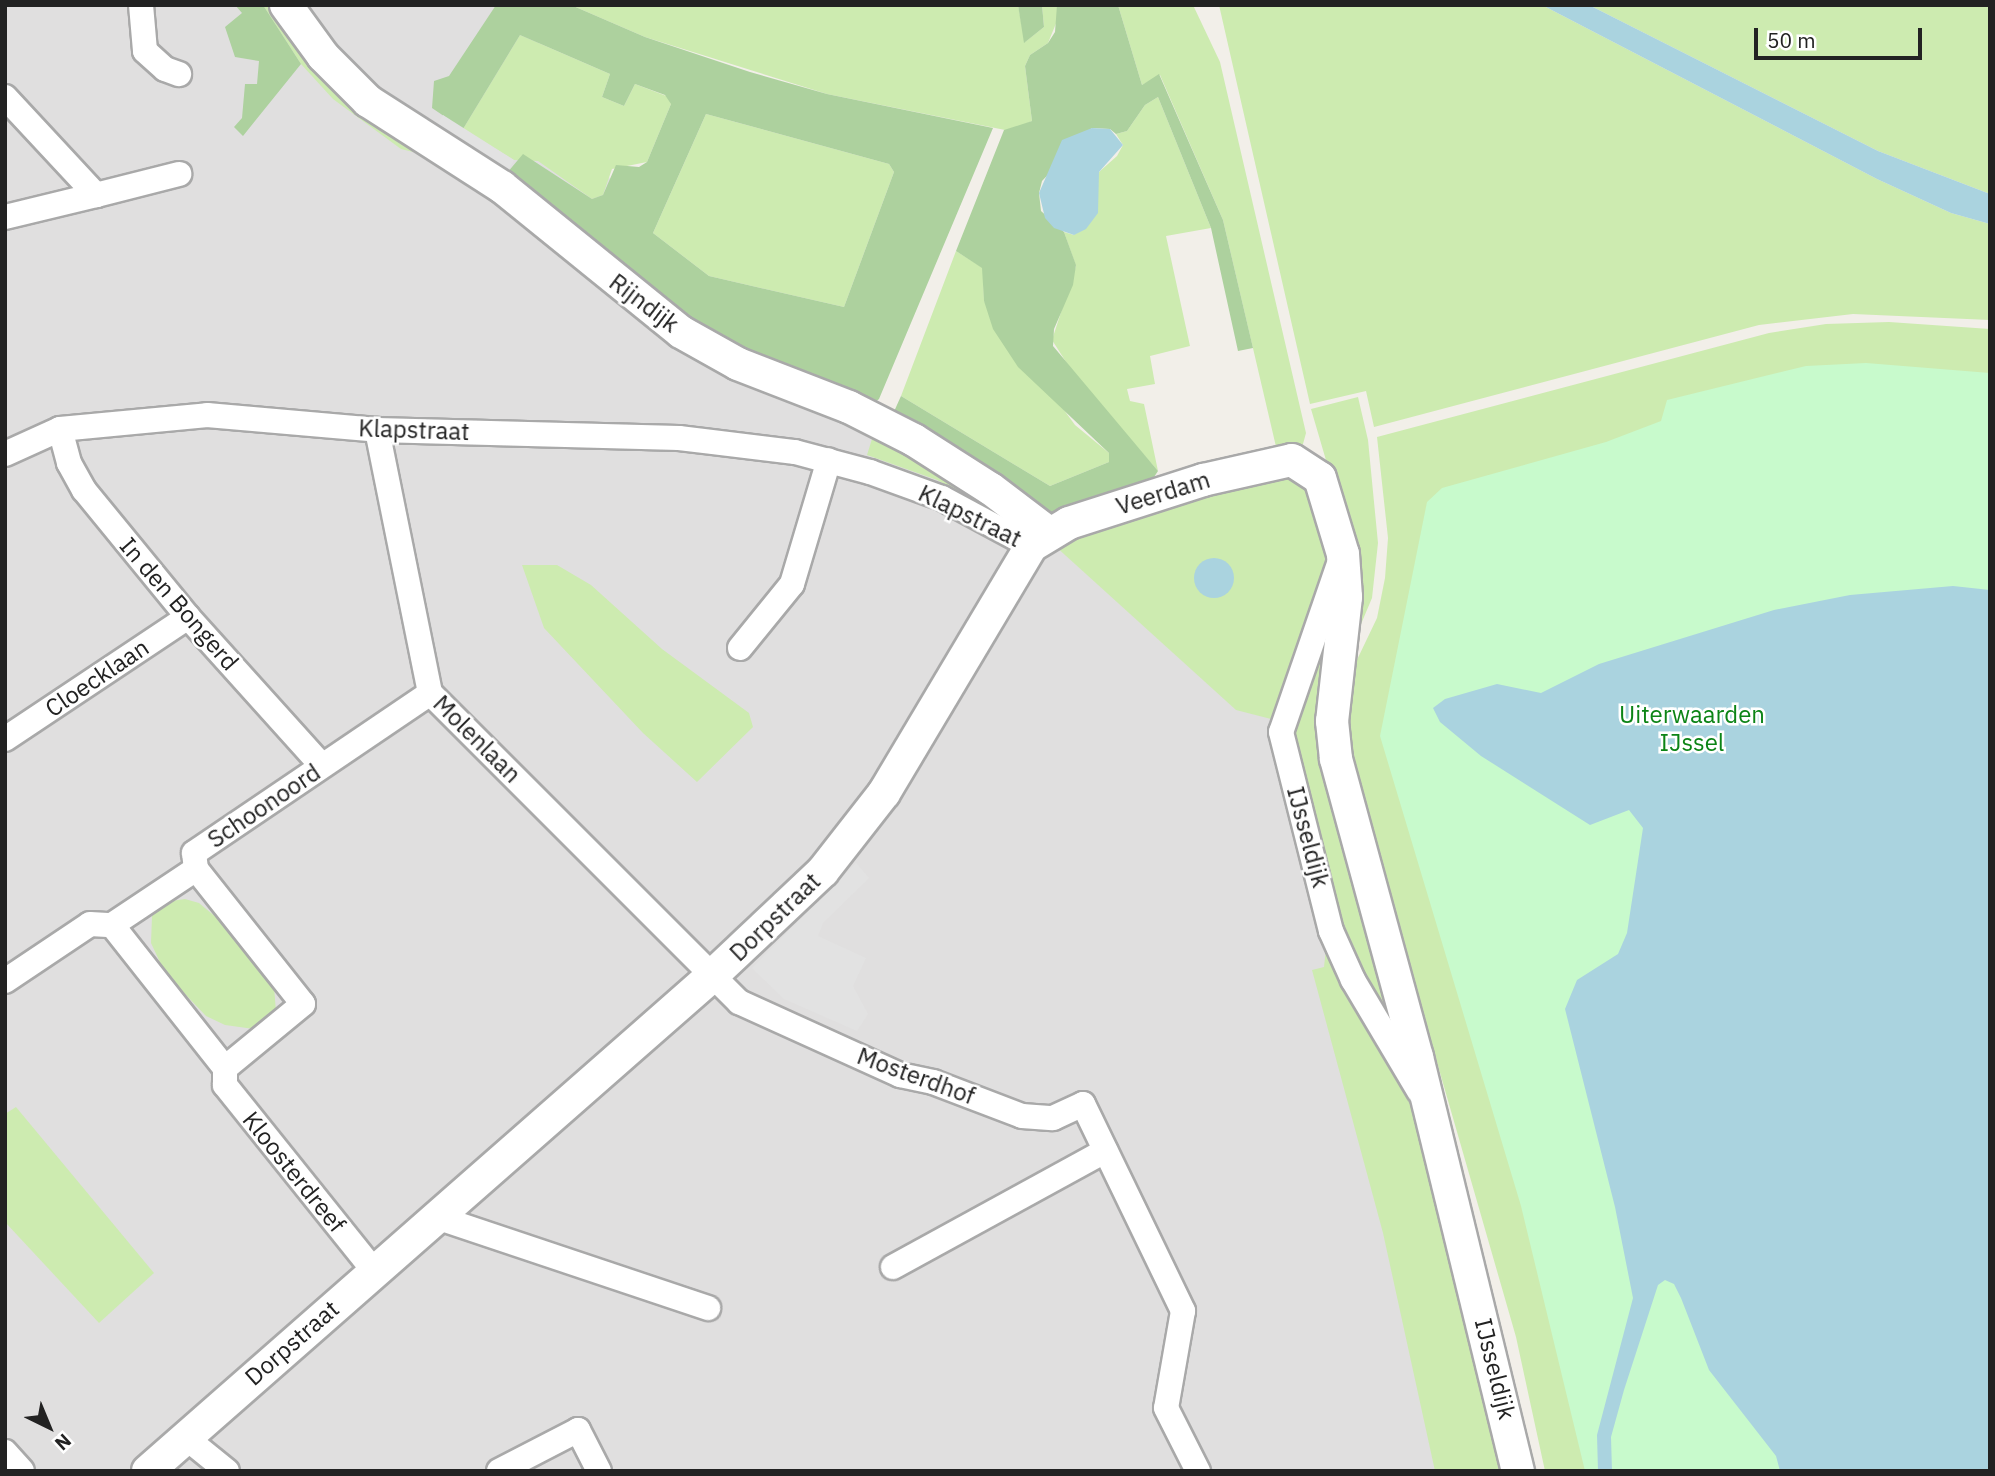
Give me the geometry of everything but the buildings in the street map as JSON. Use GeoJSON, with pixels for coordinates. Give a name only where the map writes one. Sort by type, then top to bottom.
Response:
{"type":"FeatureCollection","features":[{"type":"Feature","properties":{"kind":"street"},"geometry":{"type":"LineString","coordinates":[[141,5],[145,51],[165,69],[179,74]]}},
{"type":"Feature","properties":{"kind":"street","name":"Rijndijk"},"geometry":{"type":"LineString","coordinates":[[286,5],[323,56],[368,101],[502,187],[673,326],[738,364],[849,407],[914,440],[1040,540]]}},
{"type":"Feature","properties":{"kind":"street"},"geometry":{"type":"LineString","coordinates":[[5,97],[96,195]]}},
{"type":"Feature","properties":{"kind":"street"},"geometry":{"type":"LineString","coordinates":[[5,217],[179,174]]}},
{"type":"Feature","properties":{"kind":"street","name":"Klapstraat"},"geometry":{"type":"LineString","coordinates":[[5,454],[60,429],[207,415],[377,430],[679,438],[829,460],[942,498],[1040,540]]}},
{"type":"Feature","properties":{"kind":"street","name":"In den Bongerd"},"geometry":{"type":"LineString","coordinates":[[60,429],[69,463],[84,490],[188,617],[322,766]]}},
{"type":"Feature","properties":{"kind":"street","name":"Molenlaan"},"geometry":{"type":"LineString","coordinates":[[377,430],[430,693],[713,975]]}},
{"type":"Feature","properties":{"kind":"street"},"geometry":{"type":"LineString","coordinates":[[740,648],[792,584],[829,460]]}},
{"type":"Feature","properties":{"kind":"street","name":"Veerdam"},"geometry":{"type":"LineString","coordinates":[[1040,540],[1203,480],[1278,462],[1302,463]]}},
{"type":"Feature","properties":{"kind":"street","name":"IJsseldijk"},"geometry":{"type":"LineString","coordinates":[[1302,463],[1324,487],[1343,554],[1346,597],[1332,739],[1428,1106],[1518,1471]]}},
{"type":"Feature","properties":{"kind":"street","name":"Dorpstraat"},"geometry":{"type":"LineString","coordinates":[[148,1471],[775,919],[857,833],[1040,540]]}},
{"type":"Feature","properties":{"kind":"street","name":"IJsseldijk"},"geometry":{"type":"LineString","coordinates":[[1343,554],[1281,732],[1331,931],[1353,980],[1428,1106]]}},
{"type":"Feature","properties":{"kind":"street","name":"Cloecklaan"},"geometry":{"type":"LineString","coordinates":[[5,739],[188,617]]}},
{"type":"Feature","properties":{"kind":"street","name":"Schoonoord"},"geometry":{"type":"LineString","coordinates":[[5,981],[196,869],[194,853],[430,693]]}},
{"type":"Feature","properties":{"kind":"street"},"geometry":{"type":"LineString","coordinates":[[196,869],[303,1004],[225,1068]]}},
{"type":"Feature","properties":{"kind":"street","name":"Kloosterdreef"},"geometry":{"type":"LineString","coordinates":[[101,924],[225,1068],[225,1085],[374,1271]]}},
{"type":"Feature","properties":{"kind":"street","name":"Mosterdhof"},"geometry":{"type":"LineString","coordinates":[[713,975],[739,1002],[900,1075],[933,1082],[1022,1116],[1053,1118],[1083,1104],[1183,1311],[1166,1408],[1198,1471]]}},
{"type":"Feature","properties":{"kind":"street"},"geometry":{"type":"LineString","coordinates":[[893,1267],[1105,1151]]}},
{"type":"Feature","properties":{"kind":"street"},"geometry":{"type":"LineString","coordinates":[[436,1217],[708,1308]]}},
{"type":"Feature","properties":{"kind":"street"},"geometry":{"type":"LineString","coordinates":[[499,1471],[578,1430],[599,1471]]}},
{"type":"Feature","properties":{"kind":"street"},"geometry":{"type":"LineString","coordinates":[[185,1437],[227,1471]]}},
{"type":"Feature","properties":{"kind":"street"},"geometry":{"type":"LineString","coordinates":[[5,1452],[22,1471]]}},
{"type":"Feature","properties":{"kind":"shaded area"},"geometry":{"type":"Polygon","coordinates":[[[5,5],[519,5],[665,284],[1145,574],[1306,759],[1470,1471],[5,1471],[5,5]]]}},
{"type":"Feature","properties":{"kind":"shaded area"},"geometry":{"type":"Polygon","coordinates":[[[443,115],[514,160],[506,174],[435,129],[443,115]]]}},
{"type":"Feature","properties":{"kind":"shaded area"},"geometry":{"type":"Polygon","coordinates":[[[856,863],[869,878],[823,923],[818,936],[866,958],[853,986],[868,1014],[857,1031],[784,999],[752,968],[856,863]]]}},
{"type":"Feature","properties":{"kind":"green space"},"geometry":{"type":"Polygon","coordinates":[[[235,5],[263,5],[301,64],[243,136],[234,127],[242,118],[245,84],[257,84],[259,61],[235,57],[225,27],[242,13],[235,5]]]}},
{"type":"Feature","properties":{"kind":"green space"},"geometry":{"type":"Polygon","coordinates":[[[263,5],[279,5],[433,157],[401,149],[333,99],[301,64],[263,5]]]}},
{"type":"Feature","properties":{"kind":"green space"},"geometry":{"type":"Polygon","coordinates":[[[496,5],[571,5],[645,37],[750,72],[827,94],[993,128],[879,399],[871,406],[721,344],[506,174],[523,154],[592,199],[603,195],[616,165],[639,167],[647,162],[671,104],[665,95],[635,84],[624,106],[602,97],[610,74],[520,35],[463,129],[432,108],[434,81],[449,76],[496,5]],[[706,114],[653,233],[709,276],[844,307],[894,172],[889,164],[706,114]]]}},
{"type":"Feature","properties":{"kind":"green space"},"geometry":{"type":"Polygon","coordinates":[[[571,5],[1018,5],[1025,42],[1044,27],[1042,5],[1057,5],[1057,21],[1048,43],[1030,55],[1025,66],[1032,121],[1010,131],[827,94],[645,37],[571,5]]]}},
{"type":"Feature","properties":{"kind":"green space"},"geometry":{"type":"Polygon","coordinates":[[[1018,5],[1042,5],[1044,27],[1024,43],[1018,5]]]}},
{"type":"Feature","properties":{"kind":"green space"},"geometry":{"type":"Polygon","coordinates":[[[1057,5],[1118,5],[1142,85],[1159,74],[1223,220],[1253,348],[1238,351],[1211,228],[1158,97],[1145,105],[1127,131],[1116,134],[1110,129],[1092,128],[1042,181],[1039,193],[1041,211],[1064,232],[1076,265],[1073,285],[1054,329],[1053,346],[1158,471],[1148,486],[1051,514],[892,416],[901,396],[1050,486],[1109,462],[1109,453],[1018,367],[993,329],[984,301],[982,268],[956,251],[1004,130],[1032,121],[1025,66],[1030,55],[1048,43],[1055,32],[1057,5]]]}},
{"type":"Feature","properties":{"kind":"green space"},"geometry":{"type":"Polygon","coordinates":[[[1118,5],[1193,5],[1220,62],[1306,433],[1303,444],[1277,451],[1223,220],[1160,75],[1142,85],[1118,5]]]}},
{"type":"Feature","properties":{"kind":"green space"},"geometry":{"type":"Polygon","coordinates":[[[1219,5],[1542,5],[1877,179],[1951,213],[1990,224],[1990,320],[1853,314],[1759,325],[1374,427],[1366,391],[1310,404],[1219,5]]]}},
{"type":"Feature","properties":{"kind":"green space"},"geometry":{"type":"Polygon","coordinates":[[[1589,5],[1990,5],[1990,194],[1878,151],[1589,5]]]}},
{"type":"Feature","properties":{"kind":"green space"},"geometry":{"type":"Polygon","coordinates":[[[520,35],[610,74],[602,97],[624,106],[635,84],[669,97],[671,104],[647,162],[612,169],[603,195],[592,199],[538,161],[514,160],[463,129],[520,35]]]}},
{"type":"Feature","properties":{"kind":"green space"},"geometry":{"type":"Polygon","coordinates":[[[1158,97],[1211,228],[1166,236],[1190,346],[1150,356],[1155,384],[1127,389],[1130,401],[1144,404],[1158,471],[1075,376],[1052,340],[1076,266],[1064,232],[1074,235],[1099,172],[1117,156],[1123,145],[1116,134],[1127,131],[1145,105],[1158,97]]]}},
{"type":"Feature","properties":{"kind":"green space"},"geometry":{"type":"Polygon","coordinates":[[[706,114],[889,164],[894,172],[844,307],[709,276],[653,233],[706,114]]]}},
{"type":"Feature","properties":{"kind":"green space"},"geometry":{"type":"Polygon","coordinates":[[[956,251],[983,268],[984,301],[1075,425],[1109,453],[1109,462],[1050,486],[901,396],[956,251]]]}},
{"type":"Feature","properties":{"kind":"green space","name":"Uiterwaarden IJssel"},"geometry":{"type":"Polygon","coordinates":[[[1889,322],[1990,329],[1990,590],[1598,1471],[1545,1471],[1516,1337],[1342,732],[1344,687],[1377,618],[1385,578],[1388,538],[1377,437],[1769,333],[1826,324],[1889,322]]]}},
{"type":"Feature","properties":{"kind":"green space","name":"Uiterwaarden IJssel"},"geometry":{"type":"Polygon","coordinates":[[[1866,363],[1990,373],[1990,1471],[1585,1471],[1521,1206],[1380,736],[1427,502],[1442,488],[1606,442],[1661,421],[1667,400],[1806,366],[1866,363]]]}},
{"type":"Feature","properties":{"kind":"green space"},"geometry":{"type":"Polygon","coordinates":[[[1358,397],[1368,440],[1378,543],[1372,598],[1356,636],[1335,491],[1311,409],[1358,397]]]}},
{"type":"Feature","properties":{"kind":"green space"},"geometry":{"type":"Polygon","coordinates":[[[876,426],[1009,518],[937,480],[867,455],[876,426]]]}},
{"type":"Feature","properties":{"kind":"green space"},"geometry":{"type":"Polygon","coordinates":[[[1295,471],[1308,479],[1328,556],[1271,719],[1236,710],[1054,545],[1098,524],[1295,471]]]}},
{"type":"Feature","properties":{"kind":"green space"},"geometry":{"type":"Polygon","coordinates":[[[522,565],[557,565],[591,585],[662,649],[749,713],[753,727],[697,782],[643,733],[544,628],[522,565]]]}},
{"type":"Feature","properties":{"kind":"green space"},"geometry":{"type":"Polygon","coordinates":[[[1338,581],[1331,656],[1407,1058],[1344,950],[1290,720],[1338,581]]]}},
{"type":"Feature","properties":{"kind":"green space"},"geometry":{"type":"Polygon","coordinates":[[[185,899],[199,903],[229,928],[274,986],[276,1012],[254,1029],[225,1025],[206,1016],[165,973],[151,943],[152,916],[171,901],[185,899]]]}},
{"type":"Feature","properties":{"kind":"green space"},"geometry":{"type":"Polygon","coordinates":[[[1327,939],[1413,1098],[1508,1471],[1435,1471],[1383,1233],[1312,970],[1324,967],[1327,939]]]}},
{"type":"Feature","properties":{"kind":"green space"},"geometry":{"type":"Polygon","coordinates":[[[16,1107],[154,1273],[99,1323],[5,1222],[5,1114],[16,1107]]]}},
{"type":"Feature","properties":{"kind":"water"},"geometry":{"type":"Polygon","coordinates":[[[1542,5],[1589,5],[1878,151],[1990,194],[1990,224],[1951,213],[1877,179],[1542,5]]]}},
{"type":"Feature","properties":{"kind":"water"},"geometry":{"type":"Polygon","coordinates":[[[1092,128],[1110,129],[1123,145],[1099,172],[1098,213],[1086,229],[1074,235],[1054,228],[1045,218],[1039,193],[1062,140],[1092,128]]]}},
{"type":"Feature","properties":{"kind":"water"},"geometry":{"type":"Polygon","coordinates":[[[1214,558],[1222,559],[1228,564],[1233,570],[1233,586],[1228,592],[1222,597],[1214,598],[1206,597],[1200,592],[1195,586],[1194,578],[1195,570],[1200,564],[1206,559],[1214,558]]]}},
{"type":"Feature","properties":{"kind":"water"},"geometry":{"type":"Polygon","coordinates":[[[1953,586],[1990,590],[1990,1471],[1780,1471],[1776,1456],[1709,1370],[1681,1298],[1674,1284],[1665,1280],[1658,1285],[1624,1390],[1611,1437],[1612,1471],[1598,1471],[1597,1435],[1633,1298],[1615,1207],[1565,1009],[1577,980],[1618,954],[1627,933],[1643,828],[1629,810],[1590,825],[1481,756],[1440,722],[1433,708],[1445,699],[1497,684],[1541,693],[1599,664],[1774,610],[1850,595],[1953,586]]]}}]}
